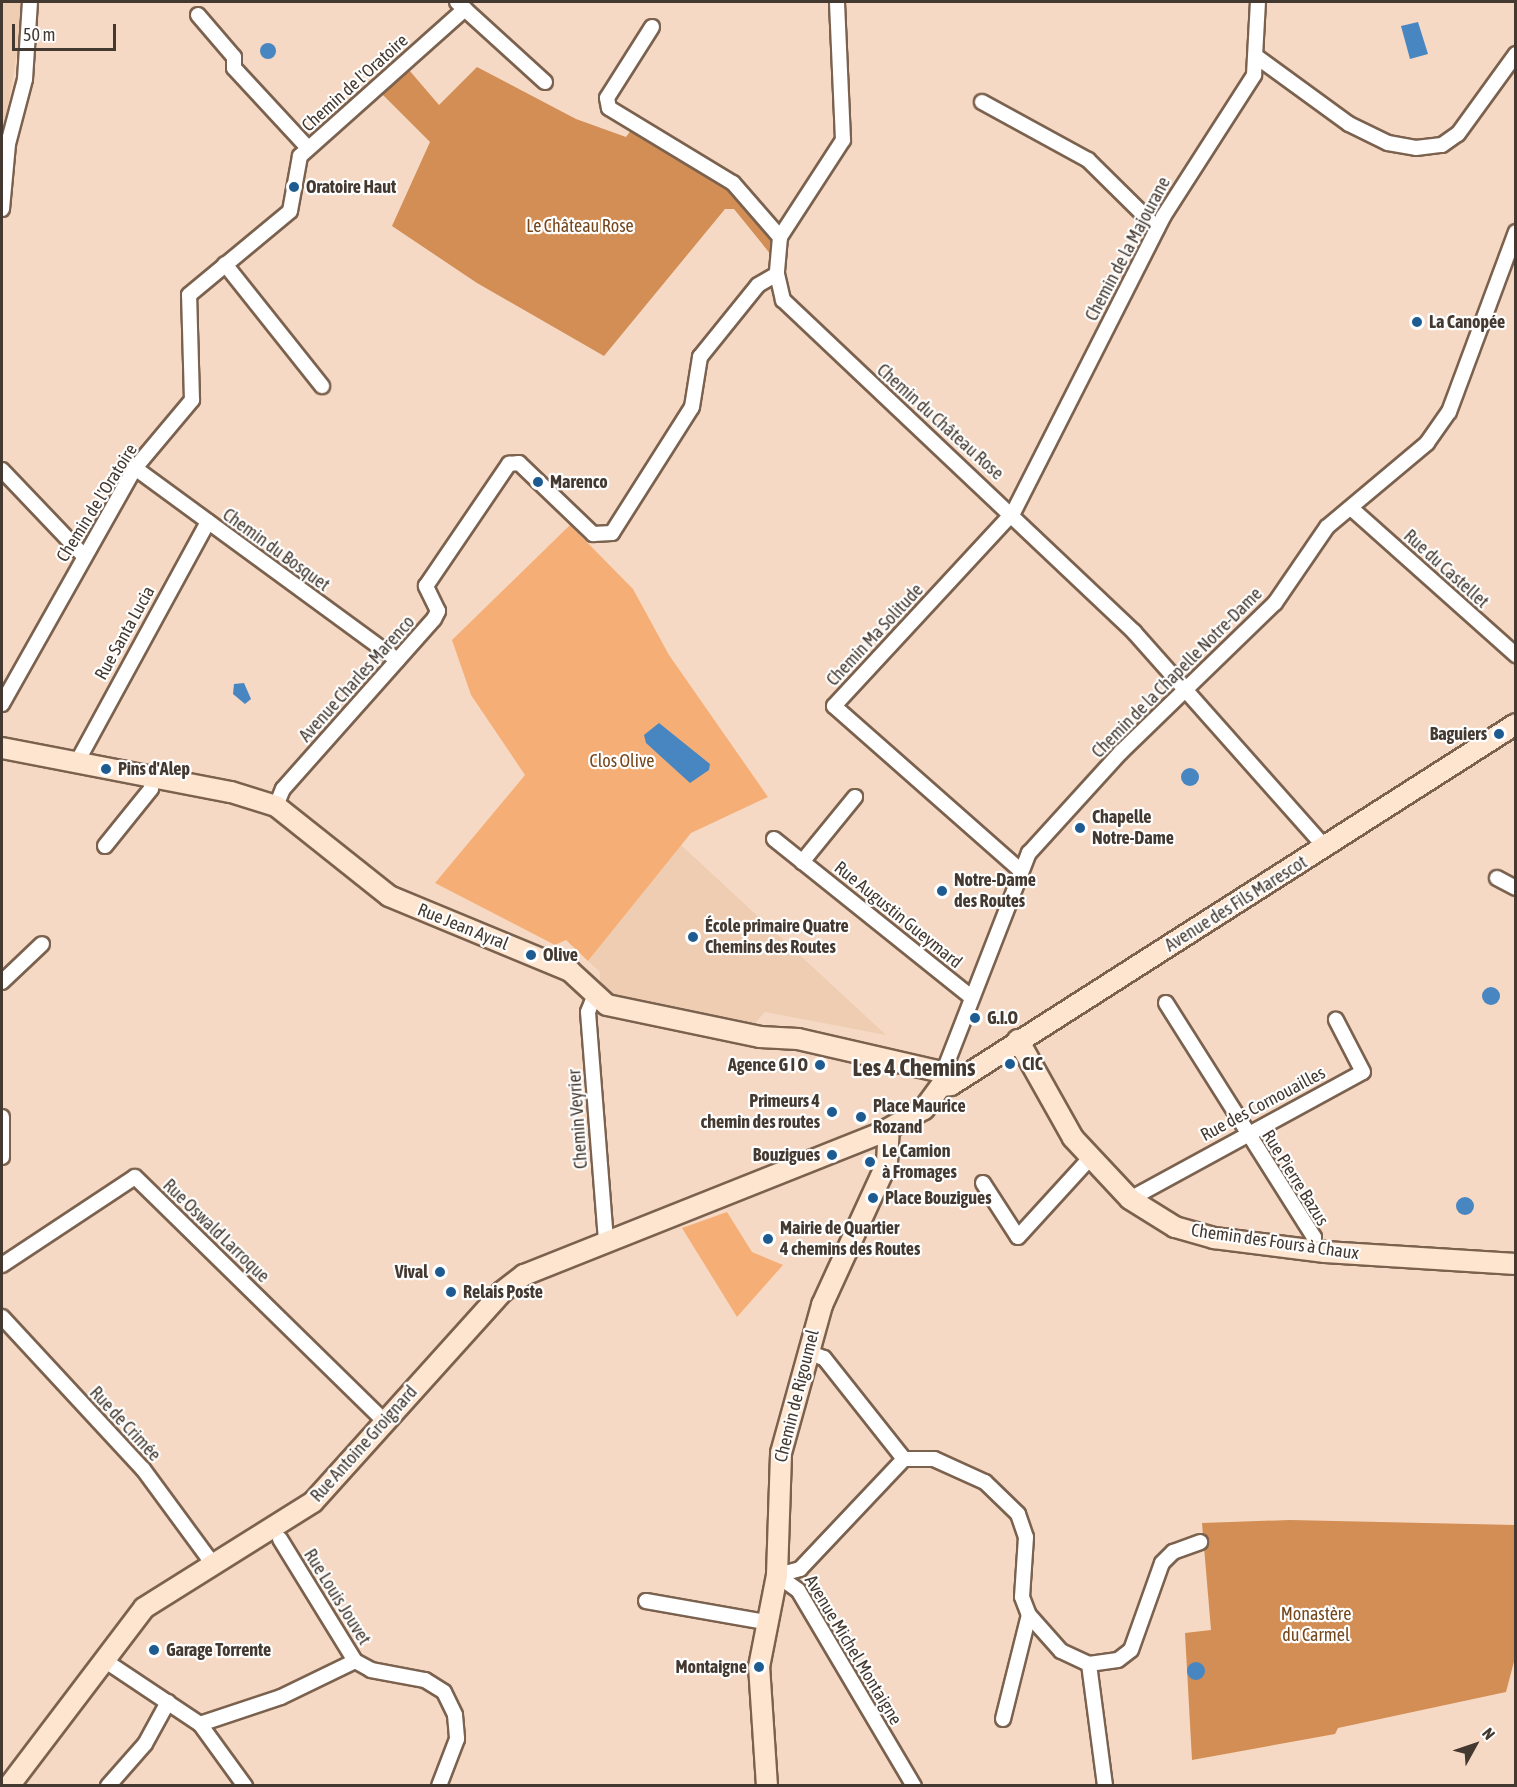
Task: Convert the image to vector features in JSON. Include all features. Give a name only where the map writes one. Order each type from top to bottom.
[{"type":"main road","name":"Avenue des Fils Marescot","points":[[944,1076],[1018,1040],[1326,848],[1515,724]]},
{"type":"main road","name":"Rue Jean Ayral","points":[[2,748],[276,806],[389,896],[570,971],[594,997],[607,1005],[760,1037],[798,1039],[944,1076]]},
{"type":"main road","name":"Chemin des Fours à Chaux","points":[[1018,1040],[1049,1103],[1091,1157],[1130,1199],[1190,1232],[1313,1251],[1515,1264]]},
{"type":"main road","points":[[889,1129],[924,1109],[944,1076]]},
{"type":"main road","name":"Rue Antoine Groignard","points":[[9,1785],[144,1608],[212,1563],[313,1502],[502,1292],[524,1275],[606,1239],[773,1180],[889,1129]]},
{"type":"main road","name":"Chemin de Rigoumel","points":[[767,1785],[759,1667],[765,1622],[777,1575],[781,1453],[822,1305],[885,1170],[889,1129]]},
{"type":"street","points":[[2,209],[8,144],[25,79],[30,2]]},
{"type":"street","points":[[652,27],[607,98],[609,108],[733,183],[780,237],[843,140],[837,2]]},
{"type":"street","name":"Chemin de la Majourane","points":[[1013,513],[1157,228],[1254,75],[1257,57],[1258,2]]},
{"type":"street","points":[[461,5],[544,82]]},
{"type":"street","name":"Chemin de l'Oratoire","points":[[2,704],[135,468],[192,400],[189,295],[290,211],[295,200],[295,164],[308,148],[461,5]]},
{"type":"street","points":[[198,15],[234,57],[234,68],[308,148]]},
{"type":"street","points":[[1257,57],[1349,124],[1388,144],[1416,147],[1442,145],[1458,134],[1515,54]]},
{"type":"street","points":[[982,102],[1088,160],[1157,228]]},
{"type":"street","name":"Chemin de la Chapelle Notre-Dame","points":[[944,1076],[971,997],[1020,870],[1120,752],[1275,603],[1327,527],[1427,443],[1449,412],[1515,231]]},
{"type":"street","name":"Chemin du Château Rose","points":[[780,237],[777,274],[783,300],[1013,513],[1134,632],[1326,848]]},
{"type":"street","points":[[225,264],[322,386]]},
{"type":"street","name":"Avenue Charles Marenco","points":[[276,806],[283,789],[434,619],[438,611],[426,586],[509,465],[519,463],[593,534],[612,533],[692,407],[700,357],[758,285],[777,274]]},
{"type":"street","name":"Chemin du Bosquet","points":[[135,468],[397,660]]},
{"type":"street","points":[[2,470],[84,556]]},
{"type":"street","name":"Rue du Castellet","points":[[1352,508],[1515,655]]},
{"type":"street","name":"Chemin Ma Solitude","points":[[1013,513],[834,706],[1020,870]]},
{"type":"street","name":"Rue Santa Lucia","points":[[76,764],[208,522]]},
{"type":"street","points":[[105,846],[151,789],[152,778]]},
{"type":"street","points":[[802,862],[855,797]]},
{"type":"street","name":"Rue Augustin Gueymard","points":[[774,839],[971,997]]},
{"type":"street","points":[[1497,878],[1515,888]]},
{"type":"street","points":[[2,982],[42,944]]},
{"type":"street","name":"Chemin Veyrier","points":[[594,997],[588,1012],[606,1239]]},
{"type":"street","name":"Rue Pierre Bazus","points":[[1166,1003],[1240,1117],[1245,1133],[1314,1237],[1313,1251]]},
{"type":"street","name":"Rue des Cornouailles","points":[[1130,1199],[1245,1133],[1363,1072],[1335,1020]]},
{"type":"street","points":[[2,1117],[2,1158]]},
{"type":"street","points":[[983,1183],[1018,1237],[1091,1157]]},
{"type":"street","name":"Rue Oswald Larroque","points":[[2,1265],[135,1177],[386,1422]]},
{"type":"street","name":"Rue de Crimée","points":[[2,1317],[143,1469],[212,1563]]},
{"type":"street","points":[[808,1352],[824,1358],[904,1459]]},
{"type":"street","points":[[777,1575],[800,1569],[904,1459],[934,1459],[985,1482],[1018,1514],[1026,1537],[1022,1598],[1029,1615],[1061,1651],[1089,1664],[1119,1660],[1131,1650],[1162,1563],[1173,1552],[1200,1542]]},
{"type":"street","name":"Rue Louis Jouvet","points":[[280,1539],[355,1661],[371,1670],[425,1680],[444,1692],[455,1715],[457,1739],[439,1785]]},
{"type":"street","name":"Avenue Michel Montaigne","points":[[777,1575],[798,1590],[914,1785]]},
{"type":"street","points":[[646,1601],[765,1622]]},
{"type":"street","points":[[1003,1719],[1018,1643],[1029,1615]]},
{"type":"street","points":[[104,1660],[201,1724],[245,1785]]},
{"type":"street","points":[[201,1724],[281,1697],[355,1661]]},
{"type":"street","points":[[1089,1664],[1105,1785]]},
{"type":"street","points":[[108,1785],[145,1744],[168,1702]]},
{"type":"shaded area","points":[[2,2],[22,2],[23,18],[2,141]]},
{"type":"shaded area","name":"École primaire Quatre Chemins des Routes","points":[[681,845],[886,1035],[765,1012],[755,1023],[608,994],[600,986],[600,972],[588,961]]},
{"type":"green space","name":"Le Château Rose","points":[[477,67],[576,119],[626,137],[632,129],[731,188],[777,249],[772,256],[734,209],[725,209],[604,356],[477,283],[392,226],[430,142],[381,93],[409,70],[439,105]]},
{"type":"green space","name":"Clos Olive","points":[[570,525],[633,589],[669,655],[768,797],[691,833],[588,961],[566,940],[555,945],[435,883],[525,775],[471,695],[452,640]]},
{"type":"green space","points":[[727,1212],[752,1252],[783,1265],[737,1317],[682,1228]]},
{"type":"green space","name":"Monastère du Carmel","points":[[1290,1520],[1515,1525],[1516,1654],[1506,1692],[1338,1728],[1335,1734],[1192,1760],[1185,1633],[1211,1630],[1202,1523]]},
{"type":"water","points":[[1418,22],[1428,54],[1410,59],[1401,26]]},
{"type":"water","points":[[265,43],[271,43],[276,51],[274,57],[265,59],[260,54],[260,48]]},
{"type":"water","points":[[244,683],[251,699],[245,704],[233,694],[234,684]]},
{"type":"water","points":[[659,723],[710,764],[709,770],[690,783],[646,743],[644,735]]},
{"type":"water","points":[[1190,768],[1196,771],[1199,777],[1196,783],[1190,786],[1184,783],[1181,777],[1184,771]]},
{"type":"water","points":[[1491,987],[1497,990],[1500,996],[1497,1002],[1491,1005],[1485,1002],[1482,996],[1485,990]]},
{"type":"water","points":[[1465,1197],[1471,1200],[1474,1206],[1471,1212],[1465,1215],[1459,1212],[1456,1206],[1459,1200]]},
{"type":"water","points":[[1196,1662],[1202,1665],[1205,1671],[1202,1677],[1196,1680],[1190,1677],[1187,1671],[1190,1665]]},
{"type":"place","name":"Oratoire Haut","points":[[294,187]]},
{"type":"place","name":"La Canopée","points":[[1417,322]]},
{"type":"place","name":"Marenco","points":[[538,482]]},
{"type":"place","name":"Baguiers","points":[[1499,734]]},
{"type":"place","name":"Pins d'Alep","points":[[106,769]]},
{"type":"place","name":"Chapelle Notre-Dame","points":[[1080,828]]},
{"type":"place","name":"Notre-Dame des Routes","points":[[942,891]]},
{"type":"place","name":"École primaire Quatre Chemins des Routes","points":[[693,937]]},
{"type":"place","name":"Olive","points":[[531,955]]},
{"type":"place","name":"G.I.O","points":[[975,1018]]},
{"type":"place","name":"CIC","points":[[1010,1064]]},
{"type":"place","name":"Agence G I O","points":[[820,1065]]},
{"type":"place","name":"Primeurs 4 chemin des routes","points":[[832,1112]]},
{"type":"place","name":"Place Maurice Rozand","points":[[861,1117]]},
{"type":"place","name":"Bouzigues","points":[[832,1155]]},
{"type":"place","name":"Le Camion à Fromages","points":[[870,1162]]},
{"type":"place","name":"Place Bouzigues","points":[[873,1198]]},
{"type":"place","name":"Mairie de Quartier 4 chemins des Routes","points":[[768,1239]]},
{"type":"place","name":"Vival","points":[[440,1272]]},
{"type":"place","name":"Relais Poste","points":[[451,1292]]},
{"type":"place","name":"Garage Torrente","points":[[154,1650]]},
{"type":"place","name":"Montaigne","points":[[759,1667]]},
{"type":"district","name":"Les 4 Chemins","points":[[914,1068]]}]
